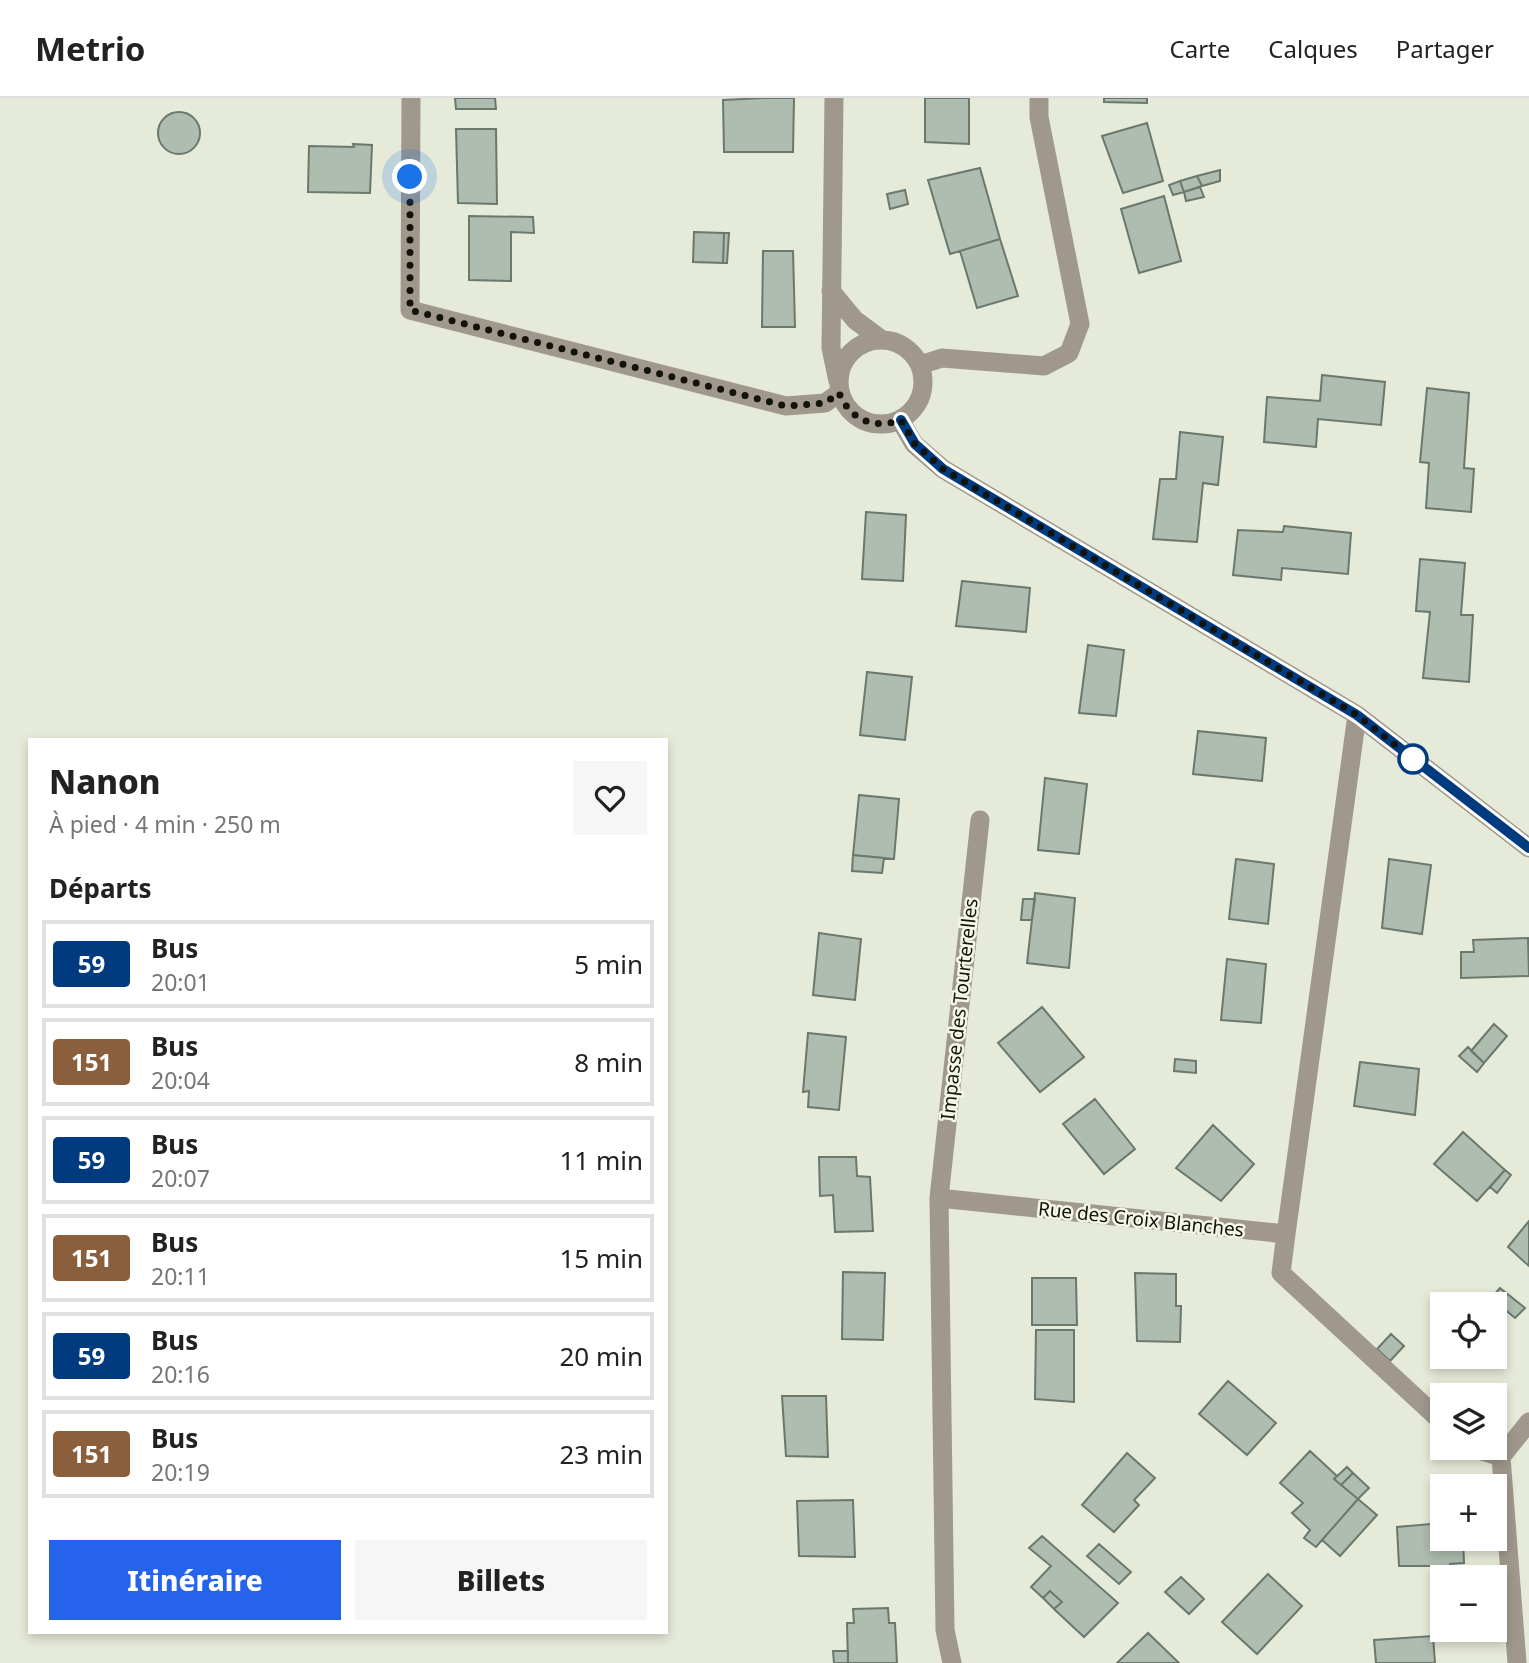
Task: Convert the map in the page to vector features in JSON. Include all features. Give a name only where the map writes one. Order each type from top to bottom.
[{"type":"street","points":[[411,98],[410,310],[786,406],[825,403],[839,386],[844,360],[852,351],[870,341],[881,340]]},
{"type":"street","points":[[831,291],[855,320],[881,340],[904,347],[920,365],[923,377],[918,402],[901,420],[888,425],[863,421],[844,405],[831,348],[831,291],[834,98]]},
{"type":"street","points":[[920,365],[942,358],[1044,366],[1069,354],[1080,324],[1039,117],[1039,98]]},
{"type":"street","points":[[901,420],[915,444],[943,469],[1357,715],[1529,848]]},
{"type":"street","points":[[1357,715],[1281,1273],[1430,1411]]},
{"type":"street","name":"Impasse des Tourterelles","points":[[939,1198],[979,820]]},
{"type":"street","points":[[939,1198],[945,1630],[953,1663]]},
{"type":"street","name":"Rue des Croix Blanches","points":[[939,1198],[1286,1234]]},
{"type":"street","points":[[1507,1450],[1529,1422]]},
{"type":"street","points":[[1501,1460],[1517,1663]]},
{"type":"building","points":[[455,98],[495,98],[496,109],[456,109]]},
{"type":"building","points":[[794,98],[793,152],[724,152],[723,100]]},
{"type":"building","points":[[925,98],[969,98],[969,144],[925,142]]},
{"type":"building","points":[[1104,98],[1147,98],[1147,103],[1104,102]]},
{"type":"building","points":[[179,112],[194,118],[200,133],[194,148],[179,154],[164,148],[158,133],[164,118]]},
{"type":"building","points":[[1147,123],[1163,181],[1123,193],[1102,136]]},
{"type":"building","points":[[456,129],[496,129],[497,204],[458,203]]},
{"type":"building","points":[[353,144],[372,145],[370,193],[308,192],[309,146],[354,147]]},
{"type":"building","points":[[980,168],[1000,239],[950,254],[928,180]]},
{"type":"building","points":[[1220,170],[1220,181],[1202,186],[1197,176]]},
{"type":"building","points":[[1197,176],[1202,186],[1184,192],[1180,181]]},
{"type":"building","points":[[1180,181],[1184,192],[1173,195],[1169,185]]},
{"type":"building","points":[[1200,187],[1204,197],[1186,201],[1184,192]]},
{"type":"building","points":[[905,190],[908,204],[890,209],[887,194]]},
{"type":"building","points":[[1164,196],[1181,261],[1139,273],[1121,209]]},
{"type":"building","points":[[469,216],[533,217],[534,233],[511,232],[511,281],[469,280]]},
{"type":"building","points":[[694,232],[724,233],[723,263],[693,262]]},
{"type":"building","points":[[724,233],[729,233],[727,263],[723,263]]},
{"type":"building","points":[[1000,239],[1018,296],[977,308],[960,251]]},
{"type":"building","points":[[763,251],[793,251],[795,327],[762,327]]},
{"type":"building","points":[[1322,375],[1385,382],[1381,425],[1318,419],[1316,447],[1264,442],[1267,397],[1320,401]]},
{"type":"building","points":[[1427,388],[1469,393],[1464,468],[1474,469],[1471,512],[1426,508],[1429,463],[1420,462]]},
{"type":"building","points":[[1180,432],[1223,437],[1218,485],[1203,483],[1197,542],[1153,539],[1160,479],[1176,479]]},
{"type":"building","points":[[866,512],[906,515],[903,581],[862,579]]},
{"type":"building","points":[[1284,526],[1351,533],[1348,574],[1282,568],[1281,580],[1233,575],[1238,530],[1283,532]]},
{"type":"building","points":[[1420,559],[1465,563],[1461,615],[1473,615],[1469,682],[1423,678],[1430,612],[1416,611]]},
{"type":"building","points":[[962,581],[1030,588],[1026,632],[956,626]]},
{"type":"building","points":[[1088,645],[1124,650],[1116,716],[1079,713]]},
{"type":"building","points":[[867,672],[912,677],[905,740],[860,735]]},
{"type":"building","points":[[1198,731],[1266,738],[1262,781],[1193,774]]},
{"type":"building","points":[[1045,778],[1087,784],[1079,854],[1038,850]]},
{"type":"building","points":[[859,795],[899,799],[894,859],[853,855]]},
{"type":"building","points":[[853,855],[884,858],[882,873],[852,871]]},
{"type":"building","points":[[1236,859],[1274,864],[1268,924],[1229,919]]},
{"type":"building","points":[[1389,859],[1431,865],[1422,934],[1382,928]]},
{"type":"building","points":[[1035,893],[1075,898],[1069,968],[1027,963]]},
{"type":"building","points":[[1023,899],[1035,899],[1032,920],[1021,920]]},
{"type":"building","points":[[819,933],[861,939],[855,1000],[813,995]]},
{"type":"building","points":[[1528,938],[1529,976],[1461,978],[1461,952],[1474,952],[1473,940]]},
{"type":"building","points":[[1227,959],[1266,964],[1261,1023],[1221,1020]]},
{"type":"building","points":[[1042,1007],[1084,1057],[1040,1092],[998,1043]]},
{"type":"building","points":[[1494,1024],[1507,1036],[1484,1063],[1471,1051]]},
{"type":"building","points":[[808,1033],[846,1037],[839,1110],[808,1107],[809,1091],[803,1092]]},
{"type":"building","points":[[1468,1047],[1484,1063],[1477,1072],[1459,1056]]},
{"type":"building","points":[[1175,1059],[1196,1061],[1196,1073],[1174,1071]]},
{"type":"building","points":[[1360,1062],[1419,1069],[1415,1115],[1354,1106]]},
{"type":"building","points":[[1095,1099],[1135,1149],[1104,1174],[1063,1124]]},
{"type":"building","points":[[1213,1125],[1254,1164],[1221,1201],[1176,1168]]},
{"type":"building","points":[[1463,1132],[1505,1170],[1477,1201],[1434,1164]]},
{"type":"building","points":[[819,1157],[856,1157],[857,1176],[870,1177],[873,1231],[835,1232],[833,1195],[820,1196]]},
{"type":"building","points":[[1505,1170],[1511,1175],[1497,1193],[1490,1187]]},
{"type":"building","points":[[1529,1221],[1529,1266],[1508,1247]]},
{"type":"building","points":[[843,1272],[885,1273],[883,1340],[842,1339]]},
{"type":"building","points":[[1135,1273],[1176,1274],[1176,1306],[1181,1306],[1180,1342],[1137,1341]]},
{"type":"building","points":[[1032,1278],[1076,1278],[1077,1325],[1032,1325]]},
{"type":"building","points":[[1507,1294],[1525,1308],[1515,1318],[1507,1311]]},
{"type":"building","points":[[1036,1330],[1074,1330],[1074,1402],[1035,1399]]},
{"type":"building","points":[[1391,1334],[1404,1346],[1390,1361],[1377,1349]]},
{"type":"building","points":[[1228,1381],[1276,1423],[1247,1455],[1199,1414]]},
{"type":"building","points":[[782,1396],[826,1396],[828,1457],[786,1456]]},
{"type":"building","points":[[1310,1451],[1337,1476],[1334,1479],[1358,1499],[1316,1547],[1304,1538],[1310,1530],[1292,1513],[1303,1503],[1280,1483]]},
{"type":"building","points":[[1127,1453],[1155,1478],[1134,1500],[1139,1505],[1114,1532],[1082,1505]]},
{"type":"building","points":[[1347,1467],[1353,1473],[1341,1485],[1334,1479]]},
{"type":"building","points":[[1353,1473],[1369,1488],[1358,1499],[1341,1485]]},
{"type":"building","points":[[1358,1499],[1377,1515],[1340,1556],[1322,1540]]},
{"type":"building","points":[[853,1500],[855,1557],[799,1556],[797,1501]]},
{"type":"building","points":[[1430,1524],[1430,1551],[1464,1551],[1464,1563],[1399,1566],[1397,1527]]},
{"type":"building","points":[[1042,1536],[1118,1603],[1084,1637],[1054,1609],[1062,1602],[1050,1591],[1043,1598],[1031,1587],[1051,1566],[1029,1548]]},
{"type":"building","points":[[1099,1544],[1131,1572],[1119,1584],[1087,1556]]},
{"type":"building","points":[[1268,1574],[1302,1606],[1257,1654],[1222,1622]]},
{"type":"building","points":[[1181,1577],[1204,1599],[1189,1614],[1165,1592]]},
{"type":"building","points":[[1050,1591],[1062,1602],[1054,1609],[1043,1598]]},
{"type":"building","points":[[888,1608],[889,1623],[895,1623],[897,1663],[848,1663],[847,1623],[854,1623],[853,1609]]},
{"type":"building","points":[[1148,1633],[1179,1663],[1117,1663]]},
{"type":"building","points":[[1430,1636],[1430,1642],[1433,1642],[1435,1663],[1376,1663],[1374,1640]]},
{"type":"building","points":[[833,1651],[848,1651],[848,1663],[834,1663]]},
{"type":"bus line","name":"59","points":[[901,420],[915,444],[943,469],[1357,715],[1529,848]]},
{"type":"route","points":[[410,177],[410,310],[786,406],[825,403],[839,393],[844,405],[863,421],[888,425],[901,420],[915,444],[943,469],[1357,715],[1421,765],[1413,759]]}]
